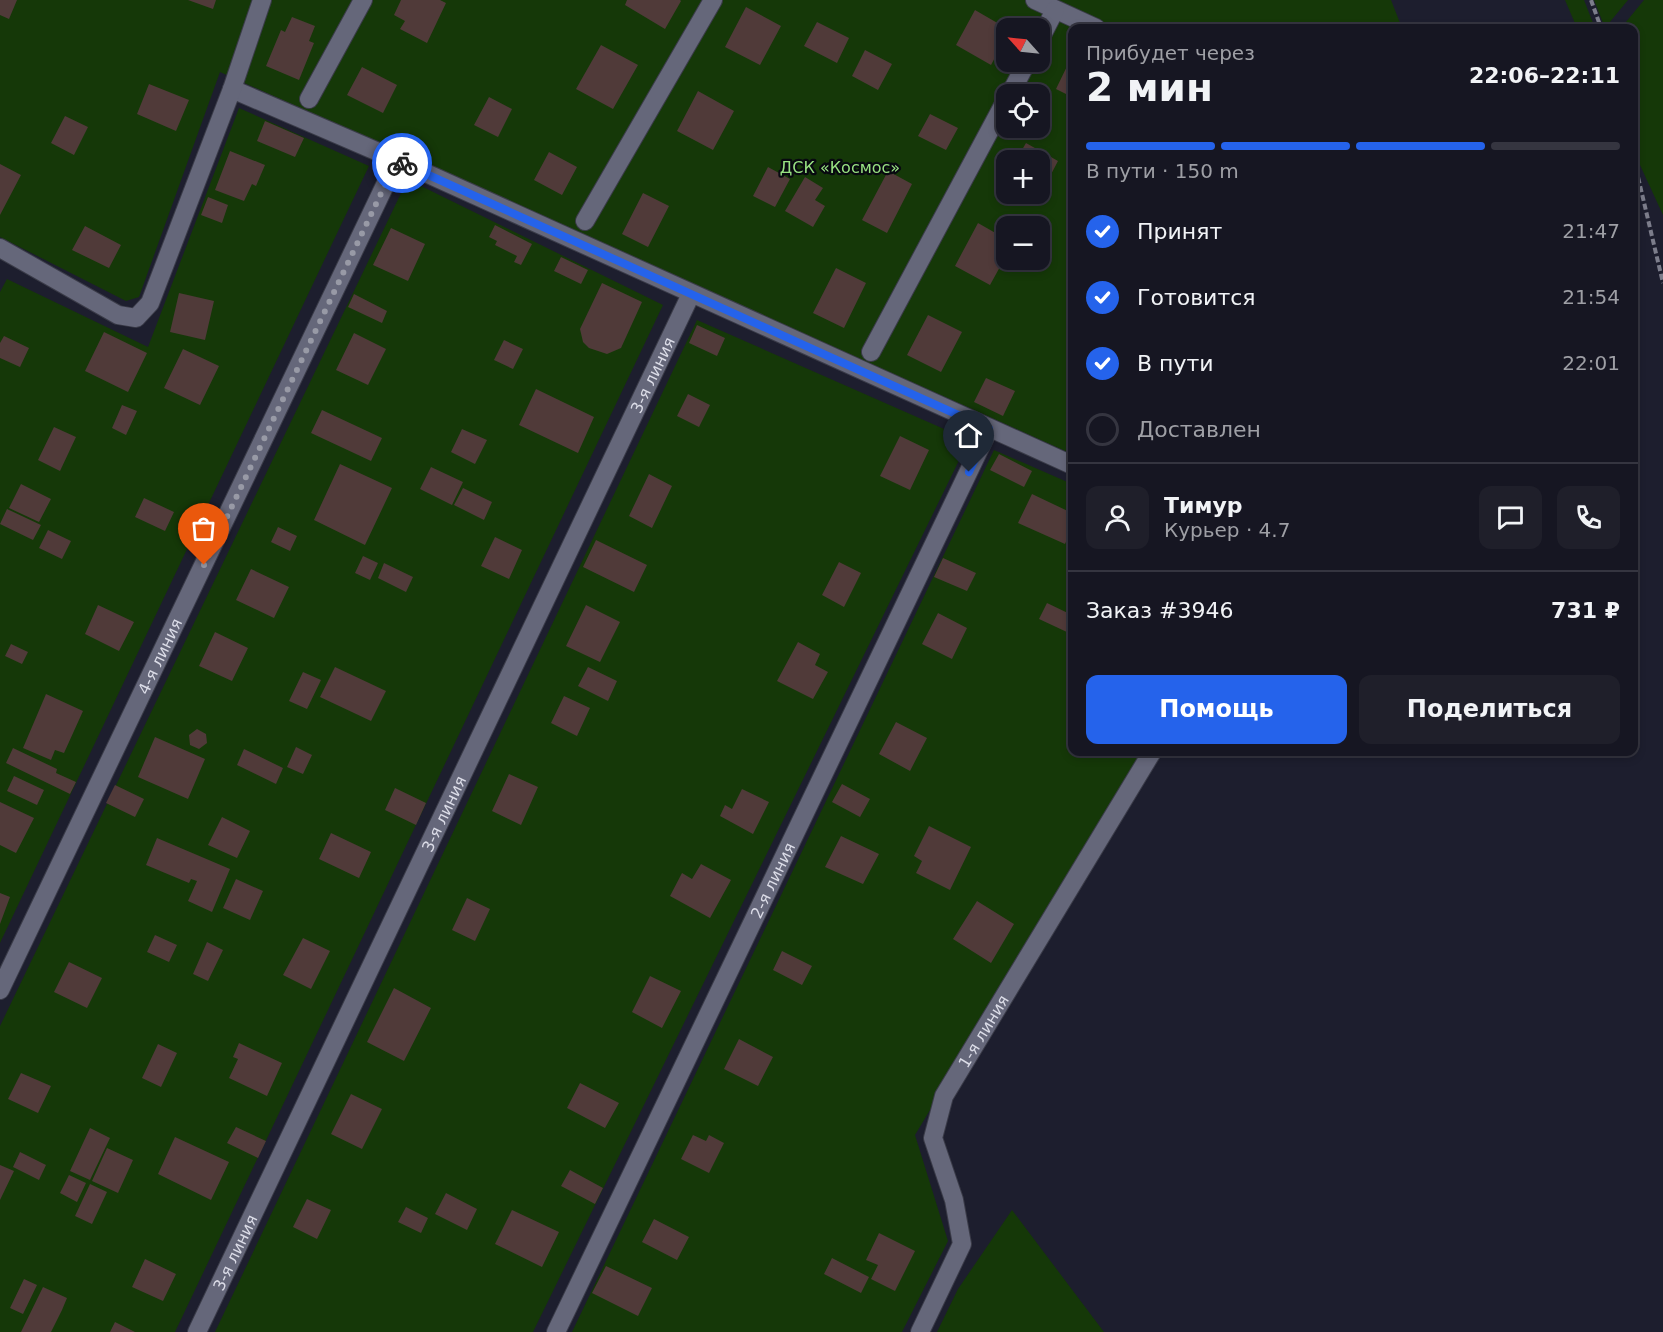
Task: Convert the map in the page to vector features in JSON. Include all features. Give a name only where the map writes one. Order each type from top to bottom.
[{"type":"lane","points":[[1,252],[118,315],[136,318],[150,303],[232,89],[262,0]]},
{"type":"lane","points":[[309,99],[363,0]]},
{"type":"lane","points":[[585,221],[713,0]]},
{"type":"lane","points":[[1035,0],[1087,24]]},
{"type":"lane","points":[[1050,20],[1055,10]]},
{"type":"lane","points":[[232,89],[397,160],[1068,463]]},
{"type":"lane","points":[[871,352],[996,119]]},
{"type":"lane","name":"4-я линия","points":[[0,990],[397,160]]},
{"type":"lane","name":"3-я линия","points":[[197,1332],[691,294]]},
{"type":"lane","name":"2-я линия","points":[[556,1332],[989,429]]},
{"type":"lane","name":"1-я линия","points":[[920,1332],[963,1244],[954,1200],[933,1138],[944,1096],[1150,756]]},
{"type":"path","points":[[1591,0],[1600,24]]},
{"type":"path","points":[[1638,177],[1663,283]]},
{"type":"green space","name":"ДСК «Космос»","points":[[0,0],[1391,0],[1400,24],[1068,24],[1068,452],[220,72],[139,297],[126,301],[0,237]]},
{"type":"green space","points":[[1565,0],[1584,0],[1593,24],[1575,24]]},
{"type":"green space","points":[[1594,0],[1628,0],[1608,24],[1603,24]]},
{"type":"green space","points":[[1644,0],[1663,0],[1663,215],[1638,161],[1638,24],[1624,24]]},
{"type":"green space","points":[[239,108],[369,166],[0,943],[0,292],[7,279],[148,347]]},
{"type":"green space","points":[[417,184],[663,305],[175,1332],[0,1332],[0,1026],[404,187]]},
{"type":"green space","points":[[697,320],[969,440],[533,1332],[215,1332]]},
{"type":"green space","points":[[994,450],[1068,482],[1068,756],[1143,756],[915,1135],[948,1241],[902,1332],[572,1332]]},
{"type":"green space","points":[[1012,1210],[1104,1332],[937,1332],[958,1289]]},
{"type":"building","points":[[0,0],[17,0],[9,19],[0,15]]},
{"type":"building","points":[[188,0],[216,0],[213,9]]},
{"type":"building","points":[[401,0],[440,0],[446,3],[427,43],[400,29],[405,21],[394,15]]},
{"type":"building","points":[[627,0],[681,1],[665,29],[625,5]]},
{"type":"building","points":[[746,7],[781,26],[760,65],[725,47]]},
{"type":"building","points":[[975,10],[996,22],[996,56],[991,65],[956,45]]},
{"type":"building","points":[[292,17],[315,26],[309,41],[314,43],[299,80],[266,66],[281,30],[285,32]]},
{"type":"building","points":[[817,22],[849,38],[837,63],[804,46]]},
{"type":"building","points":[[601,45],[638,65],[613,109],[576,89]]},
{"type":"building","points":[[865,50],[892,64],[878,90],[852,76]]},
{"type":"building","points":[[1068,64],[1068,95],[1056,89]]},
{"type":"building","points":[[362,67],[397,85],[383,113],[347,95]]},
{"type":"building","points":[[149,84],[189,100],[176,131],[137,114]]},
{"type":"building","points":[[698,91],[734,111],[713,150],[677,131]]},
{"type":"building","points":[[489,97],[512,109],[498,137],[474,125]]},
{"type":"building","points":[[930,114],[958,128],[946,150],[918,136]]},
{"type":"building","points":[[65,116],[88,127],[74,155],[51,143]]},
{"type":"building","points":[[265,121],[304,138],[295,157],[257,141]]},
{"type":"building","points":[[1026,143],[1038,150],[1022,150]]},
{"type":"building","points":[[230,151],[265,165],[256,186],[252,184],[244,201],[215,190]]},
{"type":"building","points":[[549,152],[577,167],[562,195],[534,180]]},
{"type":"building","points":[[1050,156],[1058,161],[1050,176]]},
{"type":"building","points":[[0,164],[21,175],[0,215]]},
{"type":"building","points":[[768,167],[790,179],[775,207],[753,196]]},
{"type":"building","points":[[888,171],[912,184],[887,233],[862,220]]},
{"type":"building","points":[[805,177],[823,188],[815,200],[825,206],[813,227],[785,211]]},
{"type":"building","points":[[643,193],[669,206],[648,247],[622,234]]},
{"type":"building","points":[[208,197],[228,205],[222,223],[201,215]]},
{"type":"building","points":[[978,223],[996,233],[996,270],[998,270],[990,285],[955,266]]},
{"type":"building","points":[[495,225],[532,244],[521,265],[514,262],[517,256],[495,245],[497,241],[489,237]]},
{"type":"building","points":[[85,226],[121,245],[109,268],[72,250]]},
{"type":"building","points":[[391,228],[425,244],[408,281],[373,265]]},
{"type":"building","points":[[561,257],[588,270],[581,284],[554,271]]},
{"type":"building","points":[[836,268],[866,283],[844,328],[813,313]]},
{"type":"building","points":[[602,283],[642,302],[621,348],[607,354],[589,348],[583,342],[580,329]]},
{"type":"building","points":[[179,293],[214,301],[205,340],[170,332]]},
{"type":"building","points":[[354,294],[387,311],[382,323],[348,307]]},
{"type":"building","points":[[928,315],[962,332],[941,372],[907,355]]},
{"type":"building","points":[[697,325],[725,338],[717,356],[689,343]]},
{"type":"building","points":[[104,332],[147,353],[128,392],[85,371]]},
{"type":"building","points":[[354,333],[386,349],[368,385],[336,370]]},
{"type":"building","points":[[4,336],[29,348],[20,367],[0,358],[0,343]]},
{"type":"building","points":[[504,340],[523,349],[513,369],[494,360]]},
{"type":"building","points":[[183,349],[219,366],[200,405],[164,388]]},
{"type":"building","points":[[986,378],[1015,391],[1003,416],[974,402]]},
{"type":"building","points":[[536,389],[594,417],[578,453],[519,425]]},
{"type":"building","points":[[688,394],[710,405],[699,427],[677,416]]},
{"type":"building","points":[[122,405],[137,411],[126,435],[112,428]]},
{"type":"building","points":[[322,410],[382,438],[371,461],[311,433]]},
{"type":"building","points":[[54,427],[76,437],[60,471],[38,460]]},
{"type":"building","points":[[462,429],[487,440],[475,464],[451,452]]},
{"type":"building","points":[[900,436],[929,450],[910,490],[880,476]]},
{"type":"building","points":[[999,454],[1032,471],[1024,487],[990,470]]},
{"type":"building","points":[[340,464],[392,488],[365,545],[314,520]]},
{"type":"building","points":[[431,467],[463,482],[452,505],[420,489]]},
{"type":"building","points":[[649,474],[672,486],[652,528],[629,516]]},
{"type":"building","points":[[21,484],[51,499],[39,522],[9,508]]},
{"type":"building","points":[[463,488],[492,502],[484,520],[454,505]]},
{"type":"building","points":[[1032,494],[1068,511],[1068,537],[1065,544],[1018,523]]},
{"type":"building","points":[[144,498],[174,512],[165,531],[135,517]]},
{"type":"building","points":[[7,509],[41,525],[33,540],[0,524]]},
{"type":"building","points":[[278,527],[297,536],[290,551],[271,542]]},
{"type":"building","points":[[48,530],[71,541],[62,559],[39,548]]},
{"type":"building","points":[[495,537],[522,550],[509,579],[481,566]]},
{"type":"building","points":[[596,540],[647,565],[634,592],[583,567]]},
{"type":"building","points":[[363,556],[378,563],[370,580],[355,573]]},
{"type":"building","points":[[943,558],[976,573],[967,591],[934,577]]},
{"type":"building","points":[[839,562],[861,573],[844,607],[822,595]]},
{"type":"building","points":[[384,563],[413,577],[406,592],[378,578]]},
{"type":"building","points":[[251,569],[289,587],[274,618],[236,600]]},
{"type":"building","points":[[1047,603],[1068,613],[1068,633],[1039,619]]},
{"type":"building","points":[[98,605],[134,622],[119,651],[85,634]]},
{"type":"building","points":[[586,605],[620,622],[600,662],[566,646]]},
{"type":"building","points":[[938,613],[967,628],[952,659],[922,644]]},
{"type":"building","points":[[215,632],[248,648],[232,681],[199,666]]},
{"type":"building","points":[[798,642],[820,654],[815,665],[828,672],[813,699],[777,681]]},
{"type":"building","points":[[11,644],[28,652],[22,664],[5,656]]},
{"type":"building","points":[[335,667],[386,691],[371,721],[320,697]]},
{"type":"building","points":[[588,667],[617,681],[608,701],[578,686]]},
{"type":"building","points":[[303,672],[321,680],[307,709],[289,701]]},
{"type":"building","points":[[46,694],[83,711],[64,753],[55,750],[51,760],[23,748]]},
{"type":"building","points":[[564,696],[590,708],[577,736],[551,723]]},
{"type":"building","points":[[896,722],[927,738],[910,771],[879,754]]},
{"type":"building","points":[[197,729],[206,734],[207,743],[199,749],[190,745],[189,735]]},
{"type":"building","points":[[155,737],[205,759],[188,799],[138,777]]},
{"type":"building","points":[[296,747],[312,755],[303,774],[287,767]]},
{"type":"building","points":[[13,748],[57,769],[56,773],[76,782],[70,794],[6,763]]},
{"type":"building","points":[[244,749],[283,768],[276,784],[237,765]]},
{"type":"building","points":[[509,774],[538,787],[521,825],[492,811]]},
{"type":"building","points":[[14,776],[44,790],[37,805],[7,791]]},
{"type":"building","points":[[842,784],[870,799],[860,817],[832,802]]},
{"type":"building","points":[[115,785],[144,799],[135,817],[106,803]]},
{"type":"building","points":[[395,788],[426,803],[416,825],[385,810]]},
{"type":"building","points":[[742,789],[769,802],[753,834],[720,816],[725,805],[732,809]]},
{"type":"building","points":[[0,802],[34,818],[16,853],[0,845]]},
{"type":"building","points":[[222,817],[250,831],[237,858],[208,845]]},
{"type":"building","points":[[929,826],[971,847],[950,890],[916,873],[922,861],[914,856]]},
{"type":"building","points":[[331,833],[371,852],[359,878],[319,859]]},
{"type":"building","points":[[841,836],[879,854],[863,884],[825,867]]},
{"type":"building","points":[[157,838],[230,869],[212,912],[188,901],[197,881],[191,879],[189,883],[146,865]]},
{"type":"building","points":[[701,864],[731,880],[710,918],[670,896],[682,873],[692,879]]},
{"type":"building","points":[[236,879],[263,891],[250,920],[223,908]]},
{"type":"building","points":[[0,893],[10,897],[0,924]]},
{"type":"building","points":[[467,898],[490,909],[475,941],[452,930]]},
{"type":"building","points":[[977,901],[1014,924],[991,963],[953,939]]},
{"type":"building","points":[[155,935],[177,945],[169,962],[147,952]]},
{"type":"building","points":[[303,938],[330,951],[311,989],[283,975]]},
{"type":"building","points":[[207,942],[223,950],[208,981],[193,974]]},
{"type":"building","points":[[782,951],[812,966],[802,985],[773,970]]},
{"type":"building","points":[[69,962],[102,978],[87,1008],[54,992]]},
{"type":"building","points":[[650,976],[681,991],[662,1028],[632,1012]]},
{"type":"building","points":[[394,988],[431,1008],[404,1061],[367,1042]]},
{"type":"building","points":[[739,1039],[773,1057],[758,1086],[724,1069]]},
{"type":"building","points":[[239,1043],[282,1063],[267,1096],[229,1078],[238,1059],[233,1057]]},
{"type":"building","points":[[158,1044],[177,1053],[161,1087],[142,1078]]},
{"type":"building","points":[[21,1073],[51,1086],[38,1113],[8,1099]]},
{"type":"building","points":[[580,1083],[619,1103],[605,1128],[567,1108]]},
{"type":"building","points":[[351,1094],[382,1109],[362,1149],[331,1134]]},
{"type":"building","points":[[236,1127],[266,1141],[258,1158],[227,1143]]},
{"type":"building","points":[[90,1128],[110,1138],[90,1180],[70,1171]]},
{"type":"building","points":[[693,1135],[706,1141],[709,1135],[724,1143],[709,1173],[681,1159]]},
{"type":"building","points":[[175,1137],[229,1162],[211,1200],[158,1174]]},
{"type":"building","points":[[107,1148],[133,1160],[118,1193],[92,1181]]},
{"type":"building","points":[[20,1152],[46,1165],[39,1180],[13,1167]]},
{"type":"building","points":[[0,1165],[14,1171],[0,1200]]},
{"type":"building","points":[[570,1170],[603,1188],[595,1204],[561,1186]]},
{"type":"building","points":[[69,1175],[86,1183],[77,1202],[60,1193]]},
{"type":"building","points":[[90,1184],[107,1192],[92,1224],[75,1216]]},
{"type":"building","points":[[446,1193],[477,1209],[467,1230],[435,1214]]},
{"type":"building","points":[[307,1199],[331,1210],[317,1239],[293,1227]]},
{"type":"building","points":[[406,1207],[428,1218],[421,1233],[398,1222]]},
{"type":"building","points":[[512,1210],[559,1232],[542,1267],[495,1244]]},
{"type":"building","points":[[654,1219],[689,1237],[677,1260],[642,1242]]},
{"type":"building","points":[[879,1233],[915,1251],[895,1291],[871,1279],[878,1265],[866,1260]]},
{"type":"building","points":[[832,1258],[869,1277],[861,1293],[824,1274]]},
{"type":"building","points":[[145,1259],[176,1274],[163,1301],[132,1287]]},
{"type":"building","points":[[606,1266],[652,1288],[638,1316],[592,1293]]},
{"type":"building","points":[[24,1279],[37,1285],[23,1314],[10,1308]]},
{"type":"building","points":[[43,1287],[67,1298],[62,1310],[51,1332],[21,1332]]},
{"type":"building","points":[[115,1322],[135,1332],[110,1332]]},
{"type":"way so far","points":[[204,565],[397,160],[402,163]]},
{"type":"route","points":[[402,163],[989,429],[969,472]]}]
